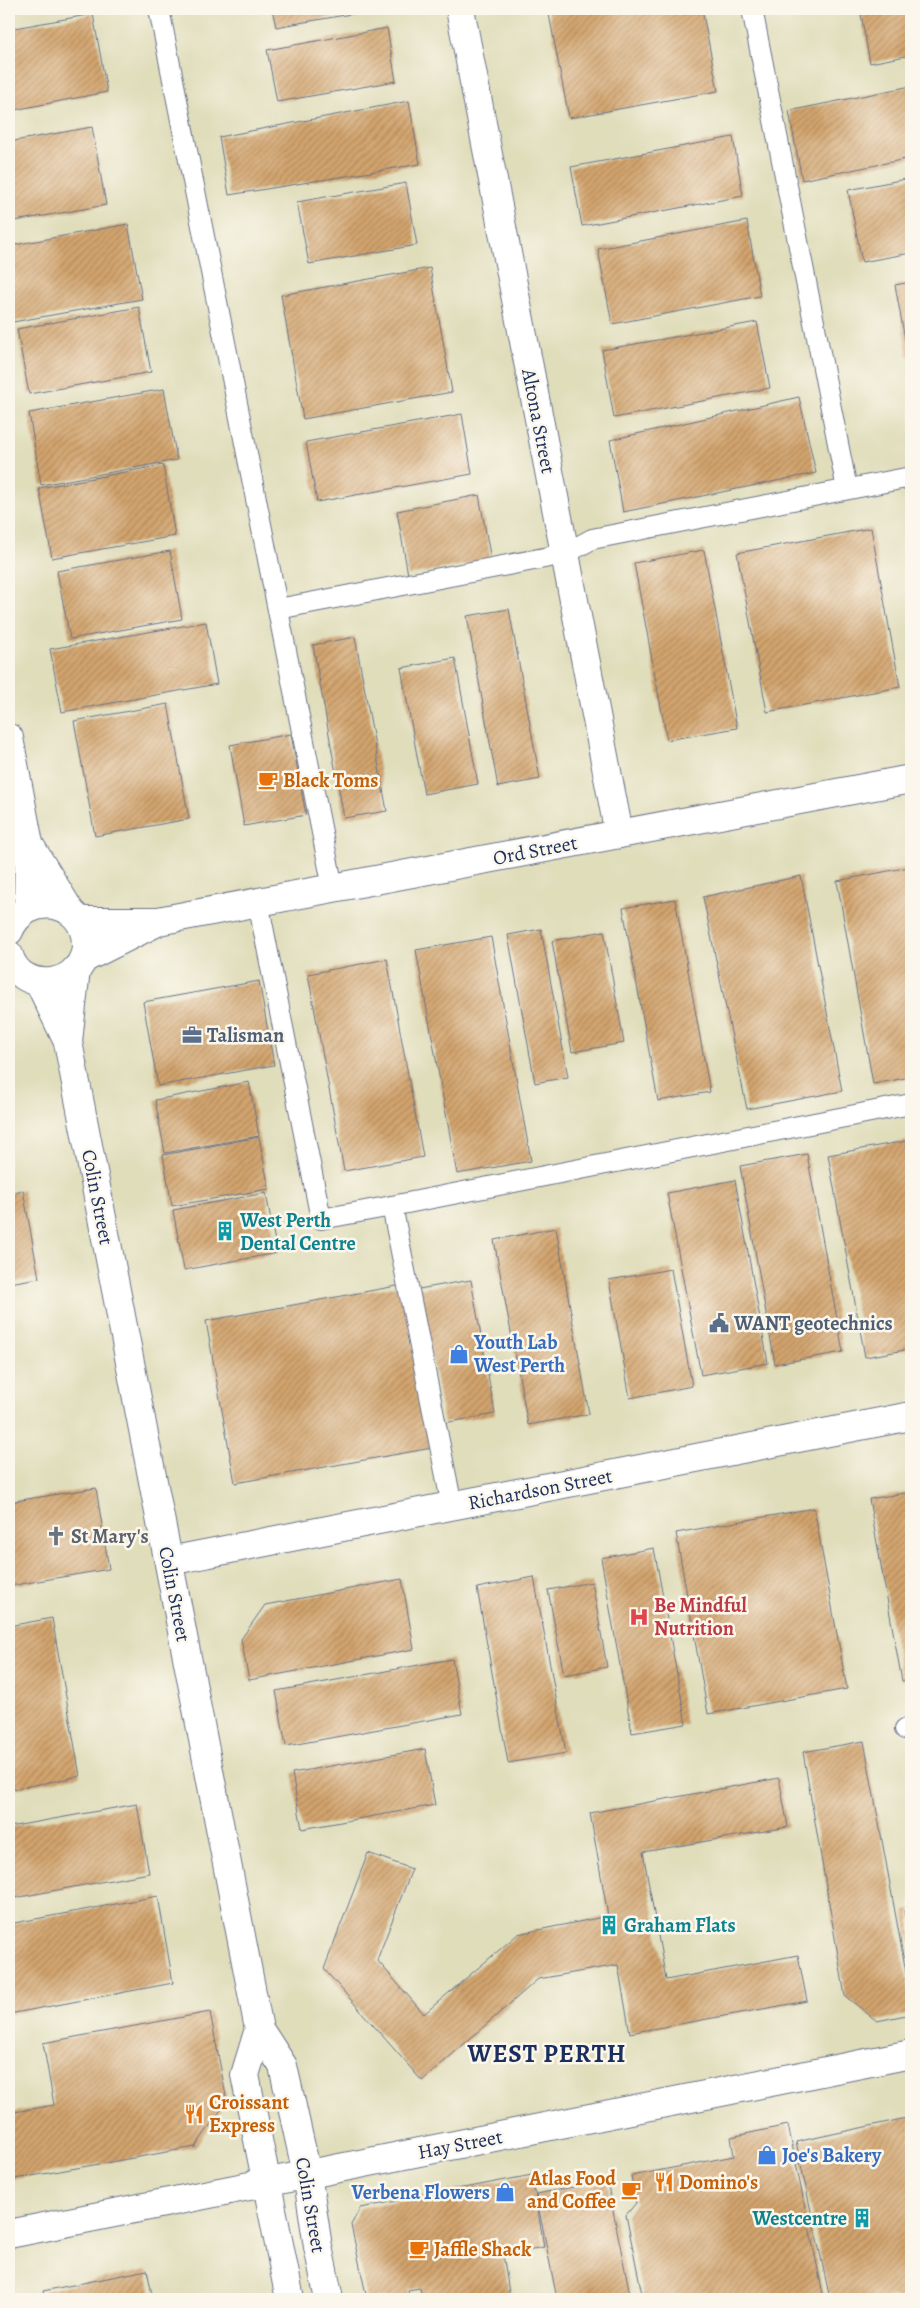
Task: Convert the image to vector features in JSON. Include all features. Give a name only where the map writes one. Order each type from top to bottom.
[{"type":"street","name":"Altona Street","points":[[460,9],[619,834]]},
{"type":"street","points":[[9,738],[29,844],[28,908],[19,915],[9,931]]},
{"type":"street","name":"Ord Street","points":[[28,908],[49,904],[60,906],[75,916],[158,922],[911,780]]},
{"type":"street","points":[[29,844],[75,916]]},
{"type":"street","name":"Colin Street","points":[[75,916],[85,934],[86,946],[79,964],[68,1042],[260,2028],[283,2066],[307,2174],[318,2247],[328,2294],[327,2299]]},
{"type":"street","name":"Ord Street","points":[[20,972],[52,983],[59,980],[79,964],[158,922]]},
{"type":"street","name":"Colin Street","points":[[20,972],[68,1042]]},
{"type":"street","name":"Richardson Street","points":[[169,1561],[911,1416]]},
{"type":"street","name":"Colin Street","points":[[260,2028],[245,2075],[290,2299]]},
{"type":"street","name":"Hay Street","points":[[9,2234],[911,2054]]},
{"type":"lane","points":[[159,9],[333,888]]},
{"type":"lane","points":[[752,9],[847,489]]},
{"type":"lane","points":[[278,609],[565,554],[592,539],[911,477]]},
{"type":"lane","points":[[258,902],[321,1219],[911,1104]]},
{"type":"lane","points":[[392,1206],[452,1506]]},
{"type":"shaded area","points":[[9,9],[911,9],[911,2299],[9,2299]]},
{"type":"building","points":[[272,9],[374,9],[374,10],[276,27]]},
{"type":"building","points":[[548,9],[702,9],[718,91],[569,118]]},
{"type":"building","points":[[860,9],[911,9],[911,55],[870,63]]},
{"type":"building","points":[[93,14],[107,92],[9,111],[9,29]]},
{"type":"building","points":[[387,28],[396,81],[277,102],[267,50]]},
{"type":"building","points":[[911,86],[911,158],[802,180],[789,111]]},
{"type":"building","points":[[409,101],[420,164],[229,195],[219,137]]},
{"type":"building","points":[[92,127],[106,205],[9,222],[9,142]]},
{"type":"building","points":[[733,137],[743,196],[582,226],[571,167]]},
{"type":"building","points":[[911,178],[911,253],[862,262],[848,190]]},
{"type":"building","points":[[406,183],[417,245],[309,264],[297,202]]},
{"type":"building","points":[[747,221],[760,296],[612,324],[598,249]]},
{"type":"building","points":[[128,224],[142,299],[13,322],[9,299],[9,246]]},
{"type":"building","points":[[430,268],[452,392],[303,419],[281,295]]},
{"type":"building","points":[[911,282],[911,356],[908,356],[895,285]]},
{"type":"building","points":[[139,307],[151,372],[29,394],[17,329]]},
{"type":"building","points":[[757,322],[770,388],[614,418],[602,350]]},
{"type":"building","points":[[164,389],[177,460],[41,485],[29,413]]},
{"type":"building","points":[[799,397],[816,473],[623,512],[610,440]]},
{"type":"building","points":[[462,414],[472,474],[317,502],[306,442]]},
{"type":"building","points":[[163,465],[175,536],[52,558],[39,488]]},
{"type":"building","points":[[479,495],[491,560],[408,575],[397,511]]},
{"type":"building","points":[[871,528],[900,687],[767,712],[737,553]]},
{"type":"building","points":[[704,550],[737,728],[667,740],[634,563]]},
{"type":"building","points":[[170,551],[182,619],[70,639],[57,571]]},
{"type":"building","points":[[509,609],[540,779],[498,787],[467,616]]},
{"type":"building","points":[[206,622],[217,684],[62,712],[50,649]]},
{"type":"building","points":[[355,637],[387,811],[344,818],[313,645]]},
{"type":"building","points":[[455,658],[478,784],[424,794],[401,668]]},
{"type":"building","points":[[168,704],[189,819],[95,836],[74,721]]},
{"type":"building","name":"Black Toms","points":[[291,734],[306,815],[244,826],[230,745]]},
{"type":"building","points":[[909,867],[911,878],[911,1077],[873,1084],[837,881]]},
{"type":"building","points":[[801,876],[842,1091],[747,1109],[703,897]]},
{"type":"building","points":[[675,899],[710,1092],[658,1101],[623,908]]},
{"type":"building","points":[[541,929],[568,1077],[535,1083],[508,935]]},
{"type":"building","points":[[604,931],[624,1043],[572,1052],[552,941]]},
{"type":"building","points":[[491,937],[531,1161],[457,1174],[416,950]]},
{"type":"building","points":[[387,959],[423,1157],[344,1171],[308,974]]},
{"type":"building","points":[[259,981],[274,1065],[158,1086],[143,1002]]},
{"type":"building","points":[[249,1082],[259,1136],[165,1153],[155,1100]]},
{"type":"building","points":[[259,1137],[269,1189],[172,1206],[163,1155]]},
{"type":"building","points":[[906,1141],[911,1169],[911,1349],[865,1357],[828,1155]]},
{"type":"building","points":[[807,1154],[843,1352],[775,1364],[740,1166]]},
{"type":"building","points":[[735,1180],[768,1363],[701,1375],[667,1193]]},
{"type":"building","points":[[23,1190],[39,1278],[9,1283],[9,1193]]},
{"type":"building","name":"West Perth Dental Centre","points":[[266,1193],[277,1253],[184,1270],[173,1210]]},
{"type":"building","points":[[556,1228],[589,1414],[528,1425],[494,1240]]},
{"type":"building","points":[[671,1269],[692,1386],[630,1398],[609,1280]]},
{"type":"building","points":[[471,1280],[495,1414],[444,1423],[419,1289]]},
{"type":"building","points":[[402,1285],[432,1448],[235,1483],[206,1321]]},
{"type":"building","name":"St Mary's","points":[[96,1488],[109,1569],[9,1586],[9,1502]]},
{"type":"building","points":[[911,1492],[911,1679],[902,1681],[869,1499]]},
{"type":"building","points":[[814,1508],[847,1689],[708,1714],[676,1533]]},
{"type":"building","points":[[654,1548],[686,1724],[632,1733],[601,1558]]},
{"type":"building","points":[[534,1577],[566,1753],[508,1763],[477,1588]]},
{"type":"building","points":[[402,1579],[414,1649],[249,1680],[241,1639],[265,1605]]},
{"type":"building","points":[[592,1582],[607,1667],[564,1675],[548,1590]]},
{"type":"building","points":[[52,1618],[80,1776],[9,1790],[9,1626]]},
{"type":"building","points":[[452,1659],[462,1714],[286,1746],[276,1691]]},
{"type":"building","points":[[864,1741],[911,2000],[911,2014],[877,2021],[845,1996],[803,1752]]},
{"type":"building","points":[[425,1749],[435,1805],[302,1829],[292,1773]]},
{"type":"building","name":"Graham Flats","points":[[779,1778],[788,1827],[643,1852],[666,1980],[798,1955],[807,2001],[630,2033],[618,1965],[538,1979],[422,2081],[324,1969],[368,1853],[412,1869],[377,1960],[424,2014],[518,1934],[608,1916],[590,1813]]},
{"type":"building","points":[[137,1804],[149,1873],[9,1899],[9,1827]]},
{"type":"building","points":[[158,1896],[173,1983],[9,2014],[9,1924]]},
{"type":"building","points":[[911,1910],[911,1943],[910,1943],[904,1911]]},
{"type":"building","points":[[210,2012],[227,2101],[195,2147],[9,2180],[9,2113],[54,2105],[43,2043]]},
{"type":"building","name":"Westcentre","points":[[911,2117],[911,2299],[830,2299],[796,2142]]},
{"type":"building","points":[[788,2125],[824,2299],[643,2299],[626,2215],[636,2203],[631,2176],[734,2156],[731,2137]]},
{"type":"building","points":[[532,2175],[544,2247],[503,2254],[510,2299],[448,2299],[448,2297],[422,2299],[420,2288],[408,2290],[410,2299],[367,2299],[351,2225],[360,2208]]},
{"type":"building","points":[[607,2181],[631,2299],[557,2299],[536,2194]]},
{"type":"building","points":[[147,2270],[153,2299],[45,2299],[43,2291]]},
{"type":"place","name":"Black Toms","points":[[268,780]]},
{"type":"place","name":"Talisman","points":[[192,1035]]},
{"type":"place","name":"West Perth Dental Centre","points":[[225,1231]]},
{"type":"place","name":"WANT geotechnics","points":[[719,1323]]},
{"type":"place","name":"Youth Lab West Perth","points":[[459,1354]]},
{"type":"place","name":"St Mary's","points":[[56,1536]]},
{"type":"place","name":"Be Mindful Nutrition","points":[[639,1617]]},
{"type":"place","name":"Graham Flats","points":[[609,1925]]},
{"type":"place","name":"Croissant Express","points":[[194,2114]]},
{"type":"place","name":"Joe's Bakery","points":[[767,2155]]},
{"type":"place","name":"Domino's","points":[[664,2182]]},
{"type":"place","name":"Atlas Food and Coffee","points":[[631,2190]]},
{"type":"place","name":"Verbena Flowers","points":[[505,2192]]},
{"type":"place","name":"Westcentre","points":[[862,2218]]},
{"type":"place","name":"Jaffle Shack","points":[[419,2249]]},
{"type":"district","name":"WEST PERTH","points":[[547,2053]]}]
